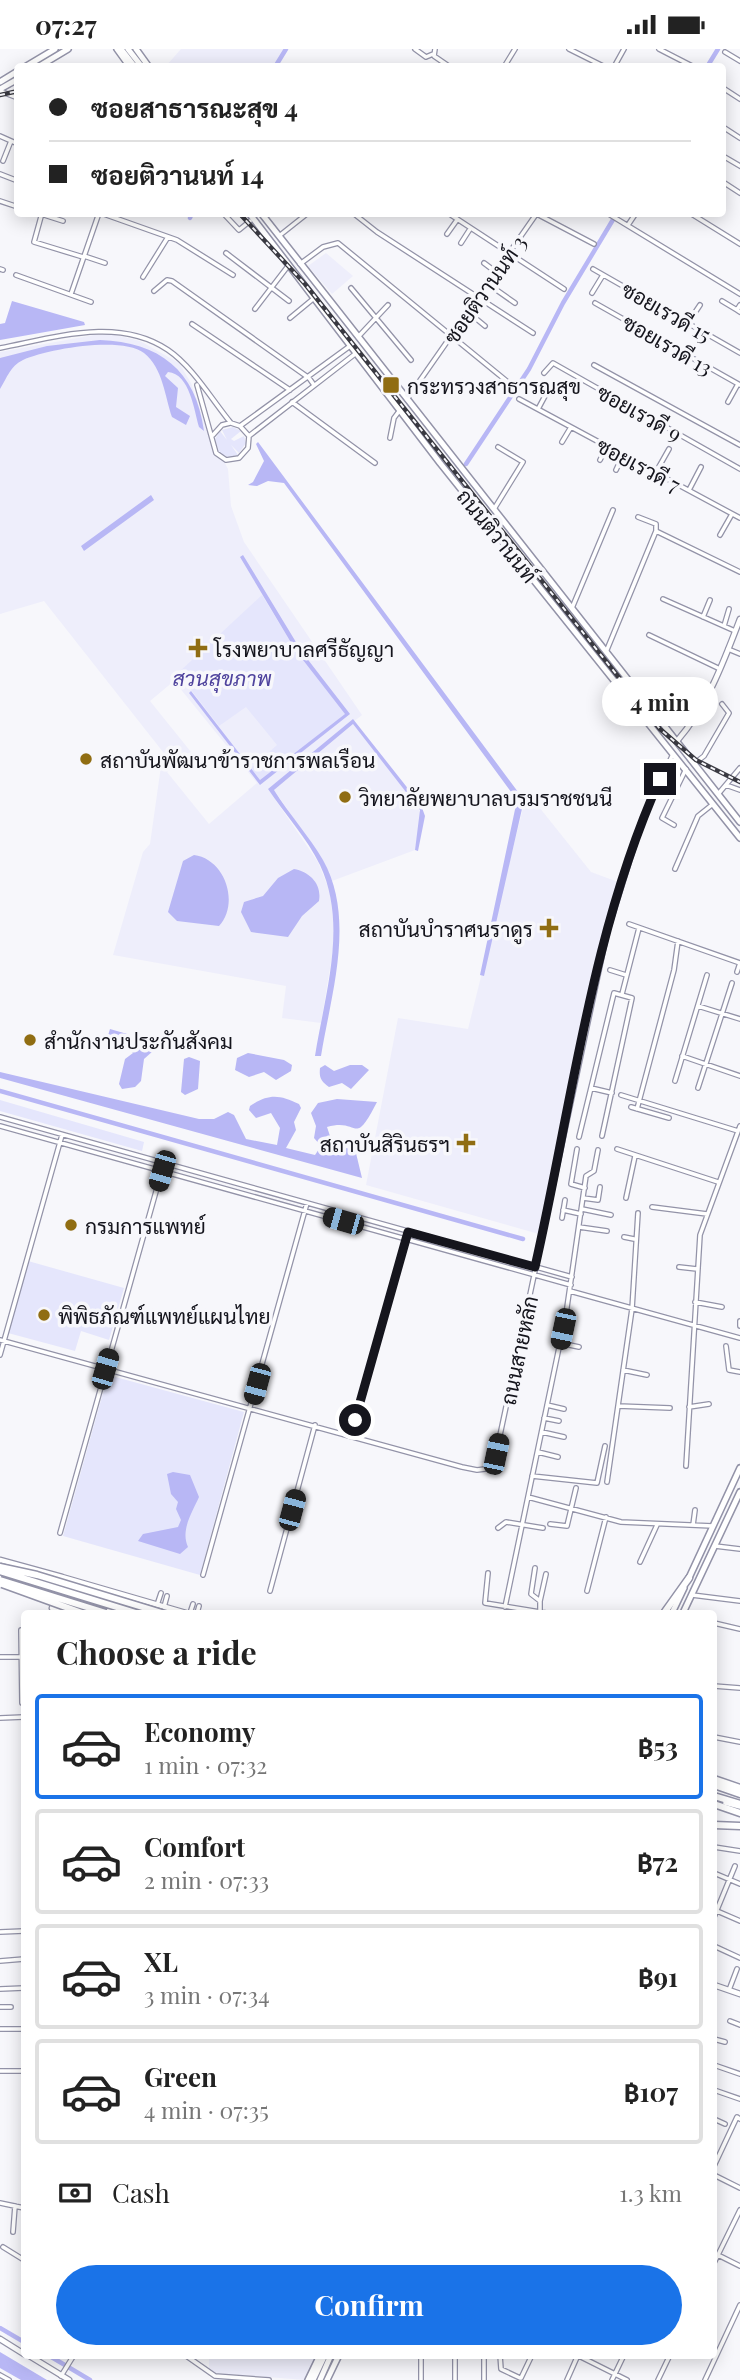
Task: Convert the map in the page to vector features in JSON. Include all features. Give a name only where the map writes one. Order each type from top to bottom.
[{"type":"highway","points":[[0,1569],[37,1575],[163,1610]]},
{"type":"highway","points":[[0,1569],[127,1610]]},
{"type":"highway","points":[[666,1610],[689,1579]]},
{"type":"highway","points":[[0,1582],[74,1610]]},
{"type":"highway","points":[[0,1582],[96,1610]]},
{"type":"highway","points":[[717,1780],[739,1791]]},
{"type":"highway","points":[[717,1786],[739,1791]]},
{"type":"highway","points":[[717,1799],[740,1808]]},
{"type":"highway","points":[[717,1804],[740,1808]]},
{"type":"highway","points":[[717,1825],[740,1826]]},
{"type":"main road","points":[[32,63],[55,49]]},
{"type":"main road","points":[[45,63],[68,49]]},
{"type":"main road","points":[[119,49],[131,63]]},
{"type":"main road","points":[[128,49],[139,63]]},
{"type":"main road","name":"ถนนติวานนท์","points":[[248,217],[260,229]]},
{"type":"main road","name":"ถนนติวานนท์","points":[[250,217],[355,354],[740,838]]},
{"type":"main road","name":"ถนนติวานนท์","points":[[262,217],[740,822]]},
{"type":"main road","points":[[355,354],[365,346]]},
{"type":"main road","points":[[510,550],[519,542]]},
{"type":"main road","points":[[661,738],[673,735]]},
{"type":"main road","points":[[674,1610],[740,1468]]},
{"type":"main road","points":[[684,1610],[739,1496]]},
{"type":"main road","points":[[311,2380],[320,2359]]},
{"type":"main road","points":[[320,2380],[329,2359]]},
{"type":"main road","points":[[327,2380],[337,2359]]},
{"type":"street","points":[[415,49],[426,57],[434,51]]},
{"type":"street","points":[[569,49],[597,63]]},
{"type":"street","points":[[659,49],[686,63]]},
{"type":"street","points":[[725,52],[740,61]]},
{"type":"street","points":[[0,136],[14,142]]},
{"type":"street","points":[[3,161],[11,141]]},
{"type":"street","points":[[39,217],[34,242],[105,263]]},
{"type":"street","points":[[50,217],[63,221]]},
{"type":"street","points":[[71,294],[98,217]]},
{"type":"street","points":[[111,217],[168,237],[233,275]]},
{"type":"street","points":[[227,217],[239,230],[250,221]]},
{"type":"street","points":[[276,234],[301,217]]},
{"type":"street","points":[[359,217],[377,232],[533,333]]},
{"type":"street","points":[[453,217],[564,289]]},
{"type":"street","name":"ซอยติวานนท์ 3","points":[[407,399],[536,217]]},
{"type":"street","points":[[541,217],[594,244]]},
{"type":"street","points":[[615,217],[740,294]]},
{"type":"street","points":[[628,225],[633,217]]},
{"type":"street","points":[[696,217],[740,244]]},
{"type":"street","points":[[447,234],[457,220]]},
{"type":"street","points":[[461,243],[470,229]]},
{"type":"street","points":[[143,277],[168,237]]},
{"type":"street","points":[[300,264],[323,247],[338,243],[509,383]]},
{"type":"street","points":[[226,253],[289,301]]},
{"type":"street","points":[[484,263],[496,272]]},
{"type":"street","points":[[255,309],[288,265]]},
{"type":"street","name":"ซอยเรวดี 15","points":[[593,269],[740,353]]},
{"type":"street","points":[[16,275],[91,302]]},
{"type":"street","points":[[592,293],[603,275]]},
{"type":"street","points":[[154,291],[167,280],[173,281],[309,378],[314,385]]},
{"type":"street","points":[[488,284],[515,303]]},
{"type":"street","points":[[351,288],[411,360]]},
{"type":"street","points":[[290,319],[313,299]]},
{"type":"street","points":[[722,301],[738,311],[740,305]]},
{"type":"street","name":"ซอยเรวดี 13","points":[[595,303],[739,385]]},
{"type":"street","points":[[358,337],[387,305]]},
{"type":"street","points":[[688,323],[700,305]]},
{"type":"street","points":[[468,312],[485,326]]},
{"type":"street","points":[[192,324],[290,390]]},
{"type":"street","points":[[0,348],[92,331],[112,331],[140,337],[167,349],[231,423]]},
{"type":"street","points":[[240,426],[350,347]]},
{"type":"street","points":[[195,379],[216,453],[233,460],[245,454],[248,436],[355,354]]},
{"type":"street","name":"ซอยเรวดี 9","points":[[544,373],[554,363],[740,469]]},
{"type":"street","points":[[594,365],[740,445]]},
{"type":"street","points":[[728,402],[739,385]]},
{"type":"street","points":[[538,409],[545,396]]},
{"type":"street","name":"ซอยเรวดี 7","points":[[519,399],[740,518]]},
{"type":"street","points":[[291,402],[375,463]]},
{"type":"street","points":[[390,438],[394,418],[400,410]]},
{"type":"street","points":[[260,413],[265,422]]},
{"type":"street","points":[[212,435],[222,425],[231,423],[240,426],[248,436]]},
{"type":"street","points":[[562,442],[571,427]]},
{"type":"street","points":[[600,460],[607,446]]},
{"type":"street","points":[[494,509],[523,462],[498,447]]},
{"type":"street","points":[[655,472],[669,449]]},
{"type":"street","points":[[617,470],[624,455]]},
{"type":"street","points":[[689,491],[701,467]]},
{"type":"street","points":[[571,609],[613,510]]},
{"type":"street","points":[[720,535],[732,514]]},
{"type":"street","points":[[606,652],[656,531],[656,524],[638,517]]},
{"type":"street","points":[[656,531],[740,572]]},
{"type":"street","points":[[663,599],[735,631]]},
{"type":"street","points":[[703,617],[710,600]]},
{"type":"street","points":[[724,626],[729,609]]},
{"type":"street","points":[[677,741],[689,727],[720,669],[740,619]]},
{"type":"street","points":[[649,635],[720,669]]},
{"type":"street","points":[[728,649],[740,655]]},
{"type":"street","points":[[695,764],[704,756],[729,713],[722,704]]},
{"type":"street","name":"ถนนสายหลัก","points":[[2,1341],[462,1467],[477,1470],[493,1468],[607,933],[643,818],[673,754]]},
{"type":"street","points":[[718,794],[740,768]]},
{"type":"street","points":[[674,825],[662,818],[686,769]]},
{"type":"street","points":[[726,785],[740,790]]},
{"type":"street","points":[[674,869],[698,816],[713,804]]},
{"type":"street","points":[[629,924],[740,963],[737,972]]},
{"type":"street","points":[[622,995],[639,928]]},
{"type":"street","points":[[669,1118],[634,1108],[640,1100],[674,970],[678,941]]},
{"type":"street","points":[[610,970],[626,975]]},
{"type":"street","points":[[675,1081],[707,975]]},
{"type":"street","points":[[698,1088],[732,983]]},
{"type":"street","points":[[579,1137],[612,995],[622,995],[632,998],[602,1136]]},
{"type":"street","points":[[697,1006],[740,1019]]},
{"type":"street","points":[[682,1056],[740,1076]]},
{"type":"street","points":[[591,1088],[612,1093]]},
{"type":"street","points":[[621,1095],[739,1129],[700,1235],[692,1327],[686,1465]]},
{"type":"street","points":[[0,1117],[572,1277]]},
{"type":"street","points":[[0,1126],[571,1285]]},
{"type":"street","points":[[0,1356],[2,1341],[62,1135]]},
{"type":"street","points":[[577,1149],[571,1184],[584,1188]]},
{"type":"street","points":[[617,1149],[719,1182]]},
{"type":"street","points":[[505,1607],[571,1285],[586,1176],[594,1171],[598,1150]]},
{"type":"street","points":[[626,1198],[635,1155]]},
{"type":"street","points":[[60,1533],[164,1163]]},
{"type":"street","points":[[583,1198],[598,1200],[600,1187]]},
{"type":"street","points":[[562,1218],[565,1200]]},
{"type":"street","points":[[203,1576],[307,1203]]},
{"type":"street","points":[[652,1207],[707,1214]]},
{"type":"street","points":[[563,1210],[611,1215]]},
{"type":"street","points":[[607,1482],[632,1309],[634,1239],[638,1213]]},
{"type":"street","points":[[579,1227],[607,1231]]},
{"type":"street","points":[[351,1435],[408,1232]]},
{"type":"street","points":[[624,1237],[634,1239]]},
{"type":"street","points":[[679,1267],[698,1269]]},
{"type":"street","points":[[569,1291],[692,1327],[740,1338]]},
{"type":"street","points":[[695,1302],[722,1307]]},
{"type":"street","points":[[560,1343],[579,1347]]},
{"type":"street","points":[[726,1346],[729,1370],[740,1372]]},
{"type":"street","points":[[623,1370],[647,1375]]},
{"type":"street","points":[[689,1407],[709,1404]]},
{"type":"street","points":[[547,1405],[564,1409]]},
{"type":"street","points":[[618,1406],[670,1408]]},
{"type":"street","points":[[544,1418],[559,1421]]},
{"type":"street","points":[[270,1591],[315,1425]]},
{"type":"street","points":[[542,1432],[564,1437]]},
{"type":"street","points":[[532,1476],[597,1483],[605,1445]]},
{"type":"street","points":[[538,1452],[558,1457]]},
{"type":"street","points":[[550,1524],[565,1527],[576,1488]]},
{"type":"street","points":[[528,1497],[606,1517],[657,1525],[713,1526]]},
{"type":"street","points":[[693,1525],[695,1510]]},
{"type":"street","points":[[587,1591],[606,1517]]},
{"type":"street","points":[[498,1528],[506,1522],[543,1528]]},
{"type":"street","points":[[640,1562],[657,1525]]},
{"type":"street","points":[[715,1546],[740,1549]]},
{"type":"street","points":[[0,1560],[157,1605],[163,1610],[167,1596]]},
{"type":"street","points":[[534,1568],[531,1594],[540,1601]]},
{"type":"street","points":[[488,1573],[483,1602],[526,1610]]},
{"type":"street","points":[[540,1610],[546,1574]]},
{"type":"street","points":[[58,1610],[52,1608],[62,1577]]},
{"type":"street","points":[[157,1605],[161,1593]]},
{"type":"street","points":[[692,1595],[740,1601]]},
{"type":"street","points":[[190,1610],[193,1604]]},
{"type":"street","points":[[198,1610],[200,1606]]},
{"type":"street","points":[[717,1624],[740,1629]]},
{"type":"street","points":[[0,1657],[21,1657]]},
{"type":"street","points":[[717,1686],[740,1688]]},
{"type":"street","points":[[0,1718],[21,1717]]},
{"type":"street","points":[[717,1738],[740,1742]]},
{"type":"street","points":[[717,1847],[740,1851]]},
{"type":"street","points":[[735,1866],[717,1911],[740,1921]]},
{"type":"street","points":[[717,1874],[740,1884]]},
{"type":"street","points":[[0,1932],[21,1931]]},
{"type":"street","points":[[717,1948],[740,1958]]},
{"type":"street","points":[[0,1961],[21,1959]]},
{"type":"street","points":[[729,1991],[737,1969]]},
{"type":"street","points":[[717,1986],[740,1994]]},
{"type":"street","points":[[0,1989],[21,1988]]},
{"type":"street","points":[[0,2007],[11,2007]]},
{"type":"street","points":[[730,2021],[740,2025]]},
{"type":"street","points":[[0,2029],[21,2029]]},
{"type":"street","points":[[717,2040],[725,2042]]},
{"type":"street","points":[[717,2066],[740,2074]]},
{"type":"street","points":[[0,2071],[21,2071]]},
{"type":"street","points":[[717,2091],[740,2099]]},
{"type":"street","points":[[717,2160],[737,2117],[740,2119]]},
{"type":"street","points":[[717,2120],[725,2124]]},
{"type":"street","points":[[717,2176],[740,2187]]},
{"type":"street","points":[[0,2203],[21,2207]]},
{"type":"street","points":[[13,2232],[15,2206]]},
{"type":"street","points":[[717,2252],[740,2210]]},
{"type":"street","points":[[3,2247],[21,2258]]},
{"type":"street","points":[[717,2254],[740,2266]]},
{"type":"street","points":[[717,2354],[740,2305]]},
{"type":"street","points":[[0,2339],[21,2352]]},
{"type":"street","points":[[33,2359],[69,2380]]},
{"type":"street","points":[[61,2376],[72,2359]]},
{"type":"street","points":[[191,2359],[215,2375],[269,2380]]},
{"type":"street","points":[[421,2359],[421,2380]]},
{"type":"street","points":[[454,2359],[455,2380]]},
{"type":"street","points":[[484,2359],[484,2380]]},
{"type":"street","points":[[500,2359],[501,2369],[520,2379],[530,2359]]},
{"type":"street","points":[[567,2380],[577,2359]]},
{"type":"street","points":[[584,2359],[627,2380]]},
{"type":"street","points":[[612,2380],[622,2359]]},
{"type":"street","points":[[658,2380],[668,2359]]},
{"type":"street","points":[[705,2380],[715,2359]]},
{"type":"street","points":[[0,2375],[9,2380]]},
{"type":"shaded area","points":[[181,49],[287,49],[278,63],[169,63]]},
{"type":"shaded area","points":[[326,253],[353,276],[332,294],[308,266]]},
{"type":"shaded area","name":"โรงพยาบาลศรีธัญญา","points":[[94,335],[116,335],[140,341],[179,363],[191,383],[206,427],[228,469],[231,506],[244,542],[362,715],[268,789],[318,862],[332,897],[334,944],[321,1023],[282,1018],[286,986],[113,955],[143,852],[150,844],[163,752],[44,601],[0,614],[0,352]],"holes":[[[174,681],[257,783],[209,824],[167,772],[191,752],[150,701]]]},
{"type":"shaded area","name":"วิทยาลัยพยาบาลบรมราชชนนี","points":[[353,724],[417,805],[421,815],[415,850],[332,881],[323,860],[274,790]]},
{"type":"shaded area","points":[[527,792],[591,872],[618,882],[593,974],[539,1234],[366,1185],[398,1018],[468,1029]]},
{"type":"shaded area","points":[[209,2359],[316,2359],[305,2380],[215,2373],[209,2369]]},
{"type":"green space","points":[[233,427],[241,431],[231,439],[234,441],[244,436],[246,443],[239,453],[231,445],[238,455],[229,457],[220,454],[215,439],[220,431],[227,440],[222,430]]},
{"type":"green space","name":"สวนสุขภาพ","points":[[262,595],[296,651],[346,714],[260,780],[251,768],[277,745],[246,707],[219,726],[178,673]]},
{"type":"green space","points":[[0,1100],[144,1142],[142,1151],[0,1111]]},
{"type":"green space","points":[[28,1261],[124,1288],[109,1340],[81,1331],[75,1351],[8,1333]]},
{"type":"green space","points":[[108,1375],[244,1412],[200,1575],[63,1536]]},
{"type":"water","points":[[12,301],[84,322],[85,325],[0,340],[0,324],[5,323]]},
{"type":"water","points":[[100,340],[140,346],[171,363],[193,391],[204,431],[199,427],[190,394],[181,379],[168,372],[165,376],[178,388],[176,407],[190,416],[186,425],[172,417],[163,383],[150,359],[133,348],[119,345],[66,348],[23,360],[9,373],[0,389],[0,358],[47,346]]},
{"type":"water","points":[[258,442],[524,800],[484,976],[480,975],[517,800],[284,483],[268,481],[257,486],[248,485],[253,482],[264,461],[256,444]]},
{"type":"water","points":[[151,495],[154,500],[84,551],[81,546]]},
{"type":"water","points":[[243,555],[302,652],[350,714],[260,785],[189,693],[191,691],[260,780],[345,714],[296,651],[240,557]]},
{"type":"water","points":[[353,719],[421,805],[425,816],[418,851],[415,850],[420,810],[353,724],[274,790],[323,860],[333,883],[338,907],[340,932],[335,982],[321,1056],[315,1056],[332,959],[332,911],[328,888],[315,855],[268,789]]},
{"type":"water","points":[[194,855],[205,858],[214,865],[226,883],[228,906],[219,926],[177,921],[168,912],[183,861]]},
{"type":"water","points":[[294,869],[314,880],[319,889],[319,901],[302,916],[288,937],[251,932],[241,912],[244,902],[263,896],[278,878]]},
{"type":"water","points":[[110,1029],[141,1038],[154,1034],[162,1043],[144,1059],[141,1081],[135,1087],[122,1089],[119,1084],[125,1059],[133,1053],[117,1041],[106,1042]]},
{"type":"water","points":[[248,1053],[284,1060],[292,1065],[291,1071],[276,1080],[264,1072],[249,1077],[235,1070],[237,1058]]},
{"type":"water","points":[[189,1057],[200,1061],[198,1089],[185,1095],[181,1092],[184,1059]]},
{"type":"water","points":[[325,1065],[334,1071],[350,1065],[362,1065],[369,1070],[351,1089],[342,1083],[329,1087],[320,1077],[320,1068]]},
{"type":"water","points":[[0,1072],[199,1119],[214,1119],[228,1112],[234,1115],[246,1139],[277,1145],[280,1128],[271,1113],[256,1118],[249,1110],[250,1106],[269,1097],[286,1099],[299,1104],[301,1108],[294,1122],[296,1130],[286,1148],[315,1155],[321,1146],[314,1138],[316,1126],[311,1113],[318,1103],[337,1099],[377,1102],[359,1128],[345,1125],[327,1127],[332,1142],[355,1149],[362,1178],[0,1078]]},
{"type":"water","points":[[173,1472],[190,1475],[199,1497],[186,1527],[188,1547],[180,1554],[138,1541],[143,1534],[178,1527],[181,1520],[176,1509],[178,1502],[171,1494],[167,1474]]},
{"type":"water","points":[[0,2352],[47,2380],[21,2380],[0,2368]]},
{"type":"waterway","points":[[277,63],[286,49]]},
{"type":"waterway","points":[[709,63],[718,49]]},
{"type":"waterway","points":[[466,464],[529,369],[563,303],[615,217]]},
{"type":"waterway","points":[[0,1091],[523,1239]]},
{"type":"waterway","points":[[0,2328],[21,2340]]},
{"type":"waterway","points":[[55,2359],[90,2380]]},
{"type":"railway","points":[[0,95],[14,92]]},
{"type":"railway","points":[[243,217],[305,284],[660,729],[696,760],[740,782]]},
{"type":"place","name":"กระทรวงสาธารณสุข","points":[[391,385]]},
{"type":"place","name":"โรงพยาบาลศรีธัญญา","points":[[198,648]]},
{"type":"place","name":"สถาบันพัฒนาข้าราชการพลเรือน","points":[[86,759]]},
{"type":"place","name":"วิทยาลัยพยาบาลบรมราชชนนี","points":[[345,797]]},
{"type":"place","name":"สถาบันบำราศนราดูร","points":[[549,928]]},
{"type":"place","name":"สำนักงานประกันสังคม","points":[[30,1040]]},
{"type":"place","name":"สถาบันสิรินธรฯ","points":[[466,1143]]},
{"type":"place","name":"กรมการแพทย์","points":[[71,1225]]},
{"type":"place","name":"พิพิธภัณฑ์แพทย์แผนไทย","points":[[44,1315]]},
{"type":"route","points":[[355,1420],[408,1232],[535,1267],[607,933],[643,818],[660,779]]}]
